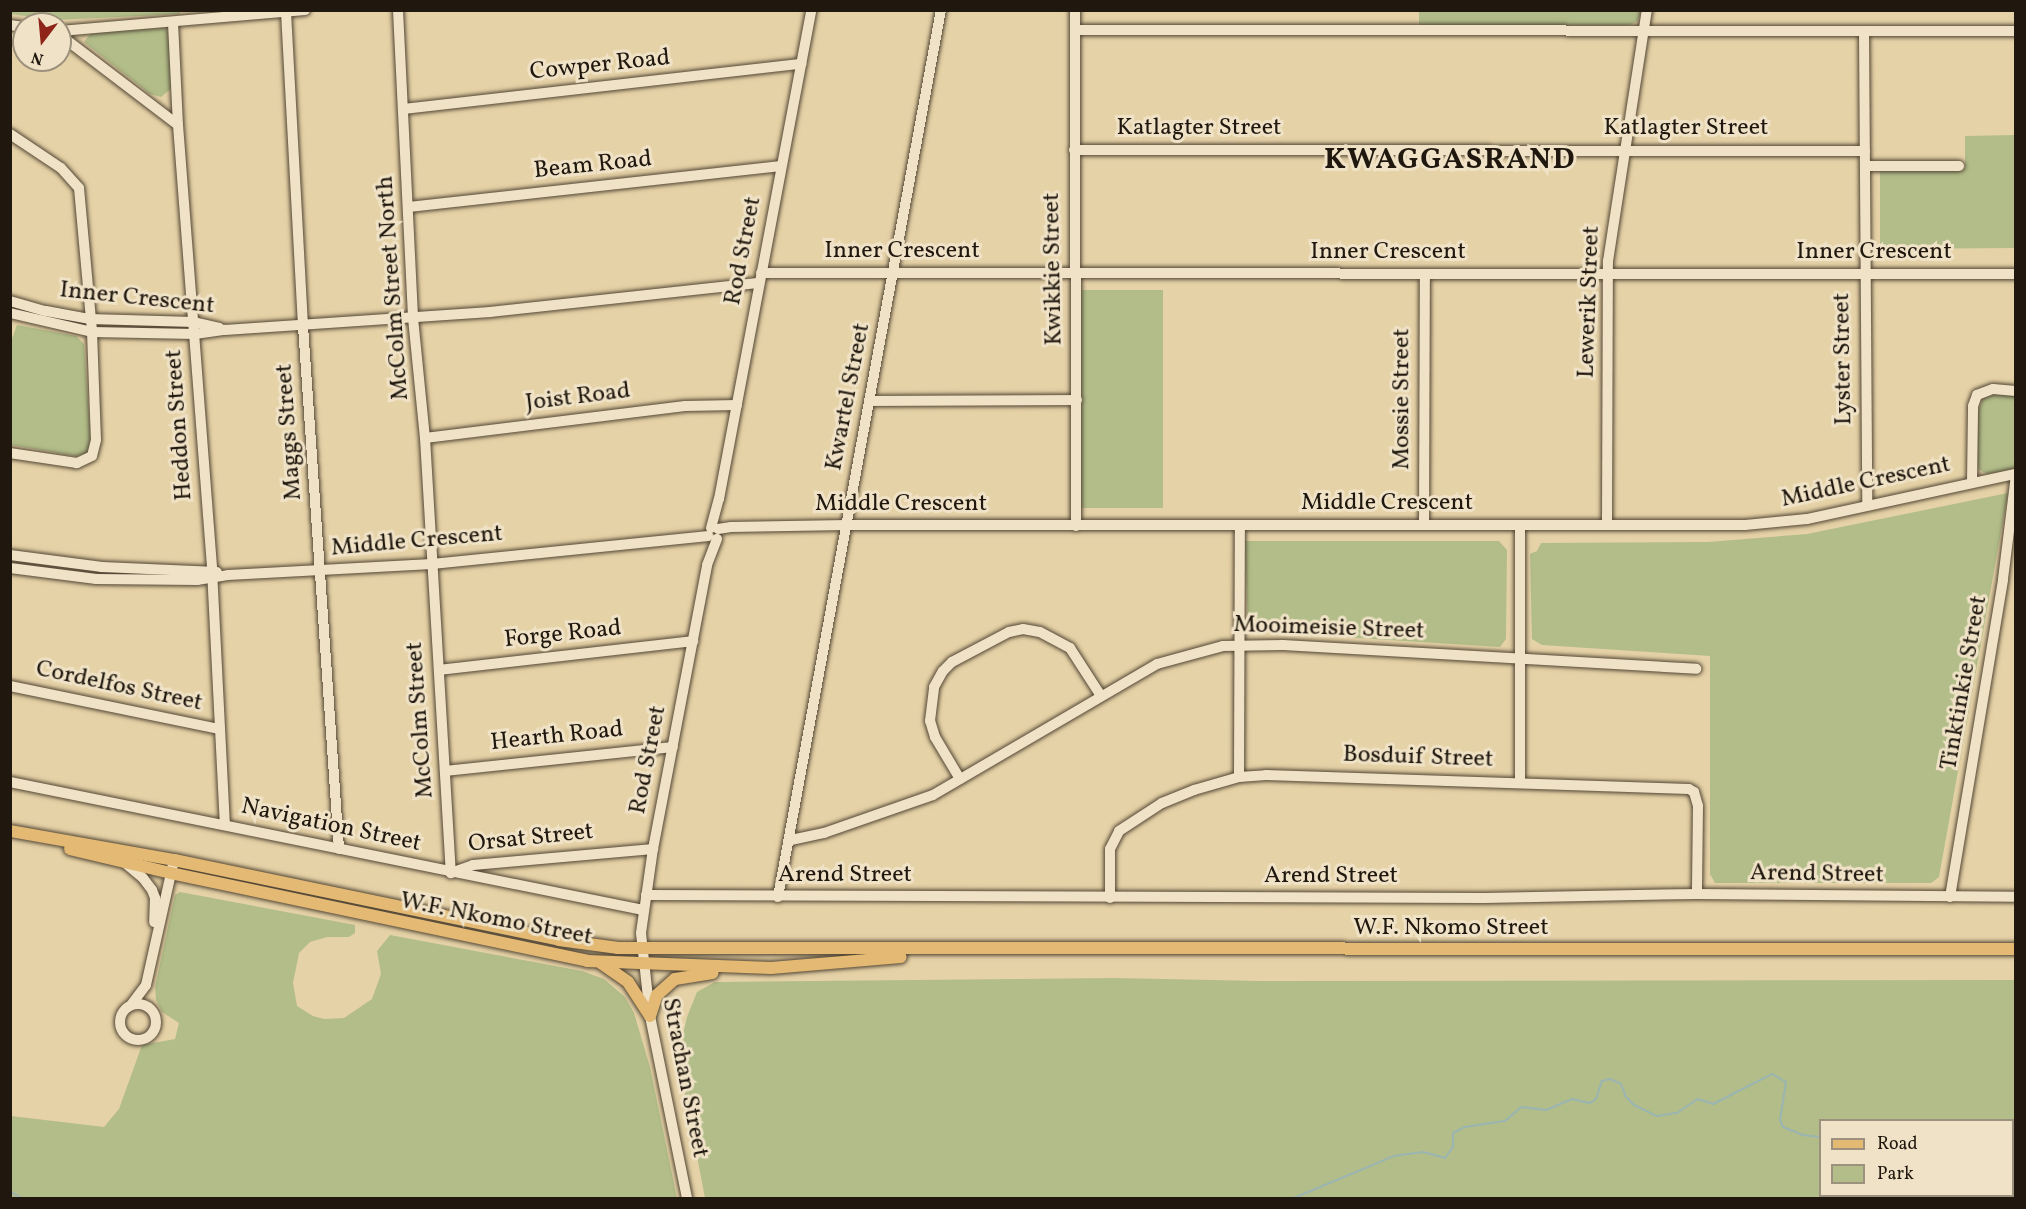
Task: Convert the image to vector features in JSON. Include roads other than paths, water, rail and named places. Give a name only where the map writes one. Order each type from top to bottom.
[{"type":"main road","name":"W.F. Nkomo Street","points":[[10,833],[174,860],[587,945],[640,948],[982,950],[2016,949]]},
{"type":"main road","name":"W.F. Nkomo Street","points":[[10,833],[171,873],[556,955],[596,961],[643,965],[771,968],[982,950]]},
{"type":"main road","name":"W.F. Nkomo Street","points":[[1919,950],[2016,954]]},
{"type":"main road","points":[[596,961],[628,982],[650,1016]]},
{"type":"main road","points":[[650,1016],[657,995],[675,979],[771,968]]},
{"type":"street","points":[[72,32],[305,10]]},
{"type":"street","name":"McColm Street North","points":[[398,10],[413,318],[425,438],[432,564]]},
{"type":"street","name":"Rod Street","points":[[643,965],[640,948],[643,910],[653,849],[714,533],[810,10]]},
{"type":"street","name":"Kwartel Street","points":[[778,897],[791,840],[846,525],[941,10]]},
{"type":"street","name":"Kwikkie Street","points":[[1075,10],[1076,526]]},
{"type":"street","name":"Lewerik Street","points":[[1607,525],[1607,274],[1647,10]]},
{"type":"street","name":"Maggs Street","points":[[286,12],[303,326],[339,849]]},
{"type":"street","name":"Heddon Street","points":[[173,23],[178,125],[212,575],[225,825]]},
{"type":"street","points":[[1075,30],[2016,31]]},
{"type":"street","name":"Lyster Street","points":[[1864,31],[1867,506]]},
{"type":"street","points":[[72,42],[178,125]]},
{"type":"street","name":"Cowper Road","points":[[404,109],[801,64]]},
{"type":"street","points":[[10,134],[61,168],[79,188],[92,332],[96,440],[92,456],[82,462],[71,464],[10,453]]},
{"type":"street","name":"Katlagter Street","points":[[1074,150],[1625,149],[1865,152]]},
{"type":"street","name":"Beam Road","points":[[409,207],[781,166]]},
{"type":"street","points":[[1865,166],[1959,166]]},
{"type":"street","name":"Inner Crescent","points":[[10,313],[92,332],[195,334],[413,318],[760,278],[893,273],[2016,274]]},
{"type":"street","name":"Mossie Street","points":[[1424,525],[1425,274]]},
{"type":"street","name":"Inner Crescent","points":[[10,301],[46,311],[90,319],[194,322],[225,330]]},
{"type":"street","points":[[1972,483],[1973,406],[1977,395],[1993,389],[2016,391]]},
{"type":"street","points":[[870,401],[1077,400]]},
{"type":"street","name":"Joist Road","points":[[425,438],[684,406],[737,405]]},
{"type":"street","name":"Middle Crescent","points":[[10,568],[96,579],[321,571],[432,564],[753,527],[846,525],[1520,526],[1776,523],[2016,475]]},
{"type":"street","name":"Tinktinkie Street","points":[[1950,897],[2003,579],[2016,475]]},
{"type":"street","points":[[1239,777],[1240,525]]},
{"type":"street","points":[[1520,526],[1520,782]]},
{"type":"street","name":"Middle Crescent","points":[[10,555],[102,567],[185,569],[212,575]]},
{"type":"street","points":[[185,569],[210,555]]},
{"type":"street","name":"McColm Street","points":[[432,564],[451,873]]},
{"type":"street","points":[[960,779],[935,737],[930,721],[930,702],[936,682],[952,662],[1009,632],[1031,630],[1049,635],[1070,648],[1101,696]]},
{"type":"street","name":"Forge Road","points":[[439,670],[693,641]]},
{"type":"street","name":"Mooimeisie Street","points":[[791,840],[824,833],[919,801],[1141,672],[1174,657],[1241,644],[1695,669]]},
{"type":"street","name":"Cordelfos Street","points":[[10,686],[220,729]]},
{"type":"street","name":"Hearth Road","points":[[445,771],[673,747]]},
{"type":"street","name":"Bosduif Street","points":[[1110,898],[1110,849],[1119,831],[1162,804],[1194,790],[1239,777],[1266,775],[1689,789],[1694,792],[1698,806],[1697,894]]},
{"type":"street","name":"Navigation Street","points":[[10,782],[643,910]]},
{"type":"street","name":"Orsat Street","points":[[451,873],[462,867],[473,865],[653,849]]},
{"type":"street","points":[[132,1005],[143,1004],[150,1008],[156,1016],[155,1029],[147,1038],[135,1039],[125,1034],[120,1023],[123,1012],[132,1005],[146,984],[174,860]]},
{"type":"street","points":[[125,862],[143,878],[155,898],[150,967]]},
{"type":"street","name":"Arend Street","points":[[646,895],[1484,898],[1697,894],[2016,897]]},
{"type":"street","name":"Strachan Street","points":[[643,965],[650,1016],[687,1198]]},
{"type":"street","points":[[146,984],[150,1008]]},
{"type":"waterway","points":[[1294,1198],[1394,1156],[1423,1152],[1445,1158],[1453,1147],[1453,1133],[1465,1127],[1505,1121],[1521,1107],[1546,1110],[1572,1099],[1590,1103],[1596,1099],[1602,1081],[1610,1079],[1621,1084],[1626,1097],[1634,1105],[1657,1116],[1677,1113],[1698,1099],[1713,1104],[1772,1074],[1786,1082],[1780,1120],[1783,1127],[1803,1135],[1819,1137]]},
{"type":"waterway","points":[[10,1191],[21,1198]]},
{"type":"district","name":"KWAGGASRAND","points":[[1450,160]]}]
